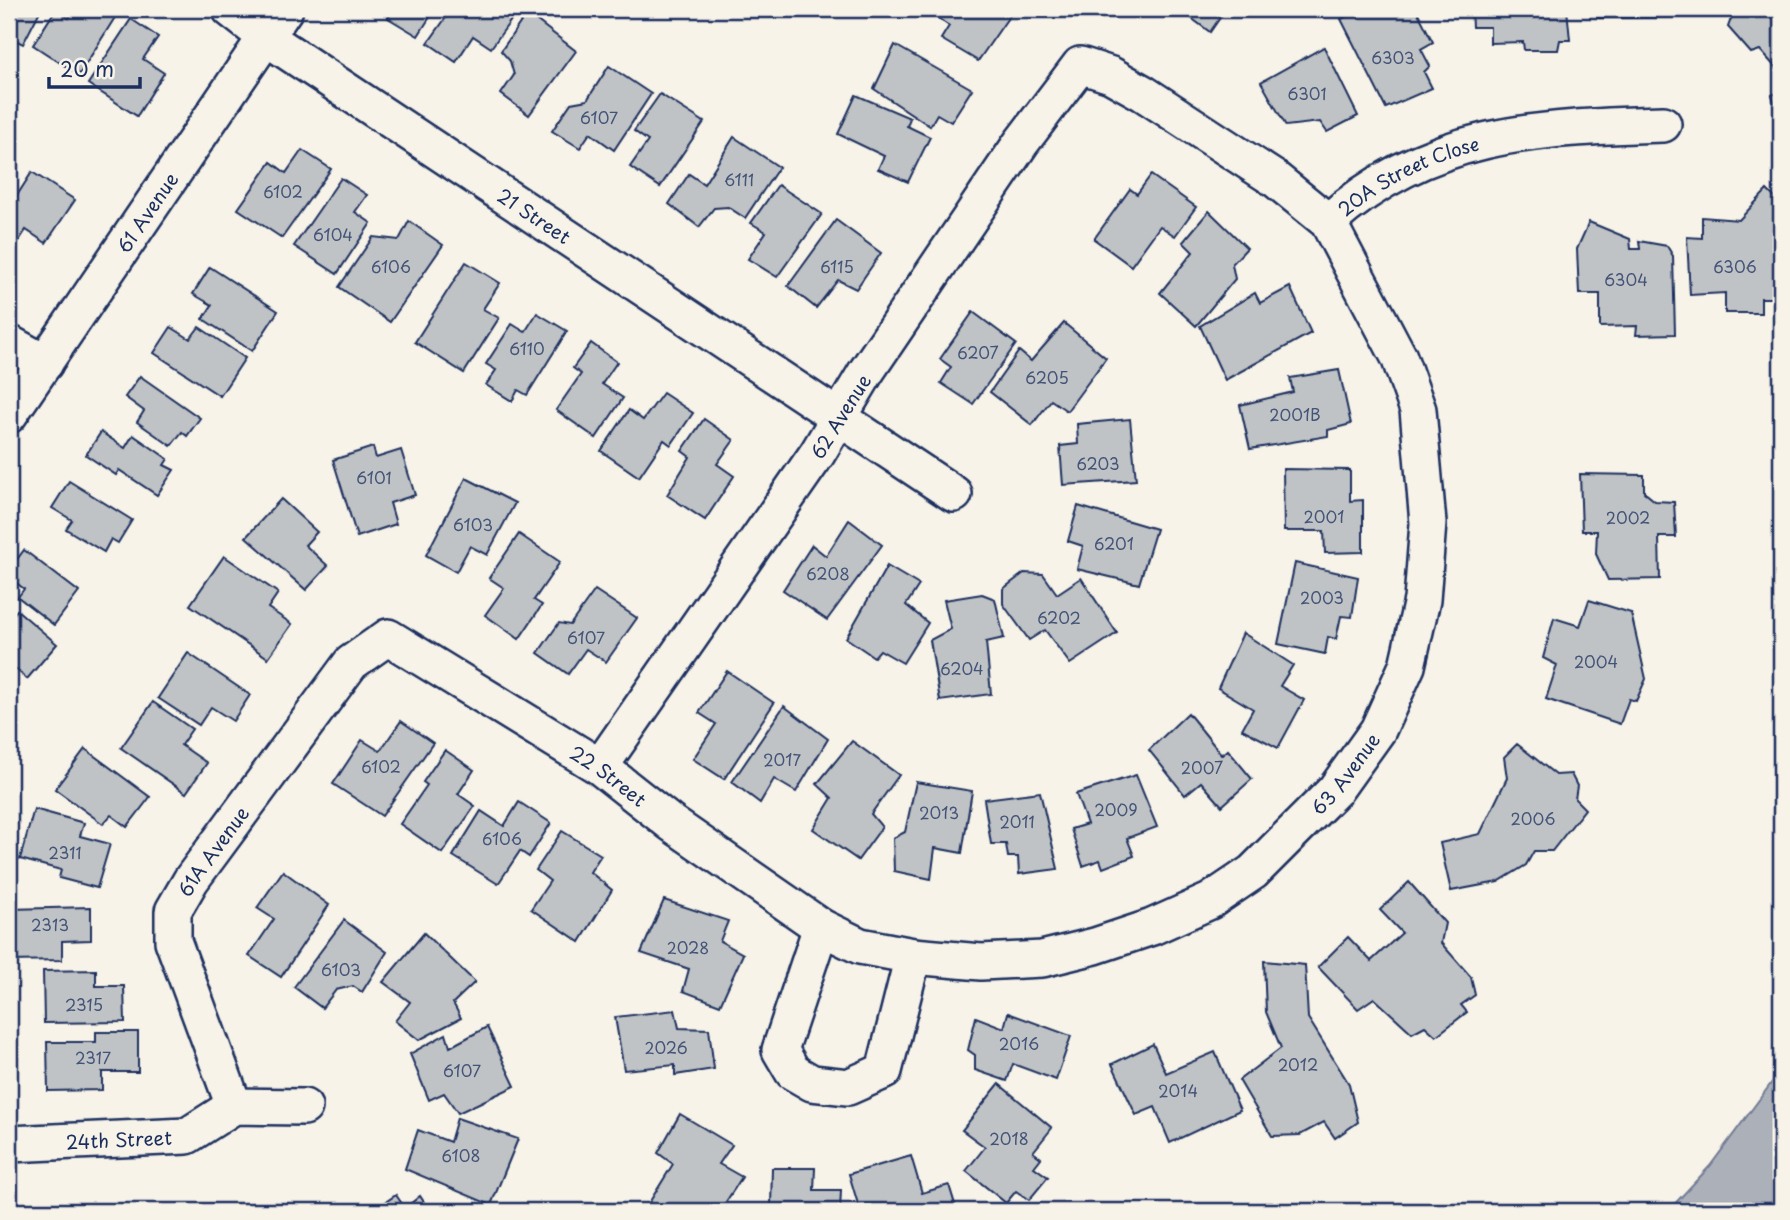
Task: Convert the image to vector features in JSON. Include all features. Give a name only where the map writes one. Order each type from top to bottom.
[{"type":"street","name":"21 Street","points":[[230,9],[276,23],[839,418],[954,495]]},
{"type":"street","name":"61 Avenue","points":[[9,415],[276,23]]},
{"type":"street","name":"62 Avenue","points":[[600,766],[839,418],[866,372],[1021,142],[1080,65]]},
{"type":"street","name":"20A Street Close","points":[[1080,65],[1111,75],[1143,93],[1275,179],[1328,222],[1369,187],[1408,166],[1460,147],[1539,130],[1663,124]]},
{"type":"street","name":"63 Avenue","points":[[821,927],[860,946],[913,956],[981,962],[1042,959],[1095,946],[1152,927],[1210,901],[1253,872],[1287,842],[1335,790],[1378,730],[1407,666],[1422,600],[1428,523],[1425,462],[1418,410],[1399,357],[1328,222]]},
{"type":"street","points":[[9,343],[45,363]]},
{"type":"street","name":"22 Street","points":[[388,637],[600,766],[657,813],[821,927]]},
{"type":"street","name":"61A Avenue","points":[[234,1106],[173,941],[173,911],[191,880],[351,663],[388,637]]},
{"type":"street","points":[[821,927],[780,1050],[793,1072],[812,1083],[848,1087],[884,1071],[913,956]]},
{"type":"street","points":[[234,1106],[304,1107]]},
{"type":"street","name":"24th Street","points":[[9,1143],[187,1136],[234,1106]]},
{"type":"shaded area","points":[[1781,1070],[1781,1211],[1668,1211],[1710,1166]]},
{"type":"building","points":[[9,9],[41,9],[23,44],[9,37]]},
{"type":"building","points":[[56,9],[69,18],[75,9],[119,11],[79,75],[33,45]]},
{"type":"building","points":[[394,9],[435,9],[418,36],[388,18]]},
{"type":"building","points":[[452,9],[519,9],[491,48],[473,36],[456,62],[428,43]]},
{"type":"building","points":[[925,9],[1008,9],[1012,12],[978,61],[941,39],[949,26]]},
{"type":"building","points":[[1179,9],[1226,9],[1210,32]]},
{"type":"building","points":[[1363,9],[1416,9],[1433,42],[1421,49],[1430,66],[1424,72],[1432,88],[1386,108],[1341,19]]},
{"type":"building","points":[[1471,9],[1567,9],[1570,40],[1560,40],[1558,50],[1524,50],[1523,42],[1490,43],[1490,27],[1472,27]]},
{"type":"building","points":[[1598,9],[1687,9],[1687,17],[1598,18]]},
{"type":"building","points":[[1730,9],[1781,9],[1781,66],[1776,68],[1760,50],[1751,53],[1728,27],[1733,13]]},
{"type":"building","points":[[527,13],[576,51],[529,115],[501,94],[514,75],[510,61],[501,51]]},
{"type":"building","points":[[131,19],[158,37],[143,59],[164,73],[137,116],[88,84]]},
{"type":"building","points":[[895,45],[972,89],[951,122],[937,114],[930,126],[874,89]]},
{"type":"building","points":[[1324,47],[1358,116],[1327,132],[1320,122],[1286,126],[1261,82]]},
{"type":"building","points":[[609,66],[651,94],[614,150],[590,133],[580,148],[552,131],[571,103],[587,100]]},
{"type":"building","points":[[1781,91],[1781,122],[1772,95]]},
{"type":"building","points":[[660,94],[704,122],[660,187],[630,167],[648,141],[634,131]]},
{"type":"building","points":[[856,95],[910,118],[907,126],[930,137],[908,182],[878,169],[884,156],[838,134]]},
{"type":"building","points":[[734,137],[779,167],[745,218],[728,207],[714,208],[699,227],[669,204],[689,174],[704,184]]},
{"type":"building","points":[[302,150],[331,169],[282,238],[238,209],[271,162],[286,173]]},
{"type":"building","points":[[32,172],[75,200],[46,243],[26,230],[9,256],[9,208]]},
{"type":"building","points":[[1151,175],[1196,207],[1175,236],[1160,226],[1131,266],[1094,239],[1130,189],[1137,194]]},
{"type":"building","points":[[341,178],[367,195],[355,212],[371,223],[337,274],[294,246]]},
{"type":"building","points":[[778,185],[822,214],[777,277],[748,259],[766,232],[751,223]]},
{"type":"building","points":[[1767,190],[1781,204],[1781,298],[1761,298],[1761,313],[1725,313],[1725,293],[1690,295],[1687,237],[1702,238],[1702,217],[1739,220]]},
{"type":"building","points":[[1209,211],[1247,248],[1232,264],[1235,279],[1196,326],[1160,293],[1193,252],[1183,242]]},
{"type":"building","points":[[836,220],[881,253],[856,289],[838,280],[816,308],[788,286]]},
{"type":"building","points":[[409,221],[443,245],[390,322],[339,287],[373,237],[399,240]]},
{"type":"building","points":[[1589,222],[1630,239],[1631,249],[1640,249],[1639,241],[1667,246],[1673,256],[1675,334],[1636,335],[1637,326],[1600,327],[1600,294],[1579,294],[1577,249]]},
{"type":"building","points":[[466,262],[500,283],[483,309],[499,318],[464,373],[415,342]]},
{"type":"building","points":[[210,267],[278,311],[252,351],[203,319],[212,305],[193,294]]},
{"type":"building","points":[[1290,287],[1311,333],[1225,380],[1200,326],[1255,293],[1260,303]]},
{"type":"building","points":[[973,312],[1016,344],[973,404],[941,383],[951,367],[940,359]]},
{"type":"building","points":[[537,313],[567,331],[527,395],[518,390],[512,401],[486,385],[496,370],[486,364],[512,324],[525,332]]},
{"type":"building","points":[[1064,323],[1106,358],[1067,411],[1051,400],[1032,425],[990,392],[1019,351],[1031,361]]},
{"type":"building","points":[[171,327],[190,339],[199,327],[245,358],[220,396],[154,353]]},
{"type":"building","points":[[591,343],[617,362],[602,384],[623,398],[596,438],[556,410],[581,374],[573,368]]},
{"type":"building","points":[[1339,370],[1351,424],[1328,430],[1328,436],[1250,449],[1240,405],[1293,392],[1290,378]]},
{"type":"building","points":[[140,376],[200,418],[187,436],[182,432],[171,446],[137,422],[144,411],[125,397]]},
{"type":"building","points":[[663,393],[693,413],[671,445],[664,440],[639,477],[601,451],[629,410],[643,420]]},
{"type":"building","points":[[704,419],[734,440],[717,464],[734,476],[705,520],[667,495],[690,457],[682,451]]},
{"type":"building","points":[[1130,419],[1136,480],[1063,485],[1060,446],[1078,444],[1077,424]]},
{"type":"building","points":[[101,432],[125,448],[133,435],[168,459],[164,465],[174,470],[157,495],[119,470],[116,475],[86,455]]},
{"type":"building","points":[[373,447],[376,458],[401,450],[415,495],[390,503],[396,524],[357,537],[333,460]]},
{"type":"building","points":[[1283,469],[1350,470],[1350,501],[1363,500],[1363,552],[1325,553],[1324,531],[1284,531]]},
{"type":"building","points":[[1580,474],[1644,475],[1644,492],[1655,501],[1674,502],[1676,537],[1659,537],[1660,579],[1608,580],[1596,554],[1597,531],[1582,531]]},
{"type":"building","points":[[466,478],[515,503],[487,555],[470,546],[456,572],[426,555]]},
{"type":"building","points":[[69,481],[132,520],[118,543],[111,539],[104,552],[66,529],[72,520],[52,508]]},
{"type":"building","points":[[281,499],[317,532],[305,545],[328,566],[306,590],[246,537]]},
{"type":"building","points":[[1078,506],[1156,529],[1139,584],[1077,569],[1083,546],[1068,541]]},
{"type":"building","points":[[849,520],[882,545],[827,620],[783,590],[812,545],[826,556]]},
{"type":"building","points":[[519,534],[560,562],[534,600],[542,605],[519,639],[485,615],[504,588],[489,578]]},
{"type":"building","points":[[24,550],[79,592],[54,625],[18,597],[24,589],[9,577],[9,570]]},
{"type":"building","points":[[224,556],[278,593],[268,608],[292,624],[268,658],[190,605]]},
{"type":"building","points":[[1295,563],[1358,577],[1352,617],[1341,616],[1336,639],[1328,637],[1325,654],[1278,644]]},
{"type":"building","points":[[887,566],[919,585],[906,605],[928,623],[903,663],[880,650],[874,657],[846,638]]},
{"type":"building","points":[[1024,573],[1043,574],[1057,594],[1081,578],[1117,633],[1070,664],[1045,630],[1029,640],[1003,604],[1003,589]]},
{"type":"building","points":[[595,590],[637,618],[606,662],[586,649],[568,674],[538,653],[559,623],[570,625]]},
{"type":"building","points":[[982,594],[995,599],[1004,638],[986,642],[991,694],[940,701],[930,640],[951,629],[944,600]]},
{"type":"building","points":[[1589,600],[1631,613],[1646,679],[1636,701],[1629,699],[1620,724],[1546,699],[1557,665],[1543,658],[1554,618],[1580,626]]},
{"type":"building","points":[[17,610],[57,644],[27,679],[9,663],[9,620]]},
{"type":"building","points":[[1243,633],[1293,665],[1280,686],[1304,700],[1278,748],[1242,729],[1253,709],[1218,688]]},
{"type":"building","points":[[188,653],[250,695],[233,721],[211,707],[199,725],[158,698]]},
{"type":"building","points":[[727,671],[774,703],[724,779],[693,759],[716,724],[699,713]]},
{"type":"building","points":[[153,702],[192,729],[181,745],[207,763],[186,793],[121,748]]},
{"type":"building","points":[[784,706],[828,739],[796,792],[774,779],[760,803],[732,782]]},
{"type":"building","points":[[1188,713],[1222,755],[1228,750],[1252,779],[1222,806],[1201,782],[1185,795],[1149,750]]},
{"type":"building","points":[[401,721],[433,743],[382,816],[333,784],[362,740],[380,751]]},
{"type":"building","points":[[852,741],[899,775],[871,814],[882,827],[858,860],[813,829],[832,798],[817,784]]},
{"type":"building","points":[[1517,744],[1556,775],[1571,774],[1577,786],[1575,799],[1585,809],[1552,851],[1534,851],[1526,865],[1498,882],[1451,891],[1440,843],[1480,834],[1507,778],[1504,757]]},
{"type":"building","points":[[85,749],[150,797],[127,827],[111,815],[103,824],[55,789]]},
{"type":"building","points":[[445,750],[474,770],[458,794],[475,806],[442,853],[400,824],[427,785],[423,782]]},
{"type":"building","points":[[1136,775],[1157,827],[1127,838],[1134,856],[1103,868],[1100,860],[1083,866],[1071,829],[1087,824],[1076,794]]},
{"type":"building","points":[[916,782],[972,791],[962,853],[935,848],[931,879],[894,871],[893,838],[905,832]]},
{"type":"building","points":[[1040,792],[1058,869],[1019,874],[1018,857],[1008,857],[1006,844],[991,844],[984,799]]},
{"type":"building","points":[[519,802],[551,823],[529,857],[520,851],[498,884],[453,856],[481,811],[504,826]]},
{"type":"building","points":[[34,809],[84,823],[80,836],[110,844],[97,888],[59,878],[61,870],[20,859]]},
{"type":"building","points":[[562,831],[601,855],[590,872],[612,890],[580,942],[531,909],[550,881],[536,870]]},
{"type":"building","points":[[283,871],[329,905],[281,977],[249,956],[274,919],[257,908]]},
{"type":"building","points":[[1409,882],[1445,923],[1441,943],[1471,977],[1475,995],[1461,1005],[1467,1012],[1436,1036],[1425,1026],[1412,1033],[1374,998],[1358,1009],[1318,967],[1348,937],[1371,961],[1402,933],[1380,910]]},
{"type":"building","points":[[664,900],[728,921],[720,941],[743,954],[720,1005],[683,991],[689,969],[641,953]]},
{"type":"building","points":[[91,907],[91,940],[62,941],[62,960],[9,961],[9,909]]},
{"type":"building","points":[[344,920],[387,952],[362,992],[353,986],[336,990],[322,1008],[294,987]]},
{"type":"building","points":[[424,933],[475,982],[453,1003],[461,1018],[419,1040],[395,1021],[410,1002],[383,982]]},
{"type":"building","points":[[1264,961],[1305,965],[1308,1018],[1349,1084],[1358,1122],[1335,1138],[1324,1122],[1300,1135],[1272,1136],[1239,1080],[1281,1048],[1266,1012]]},
{"type":"building","points":[[96,970],[96,986],[124,986],[125,1022],[44,1023],[43,971]]},
{"type":"building","points":[[675,1010],[679,1028],[709,1029],[714,1069],[675,1075],[675,1065],[624,1070],[615,1017]]},
{"type":"building","points":[[1008,1013],[1071,1036],[1056,1080],[1013,1064],[1007,1081],[975,1070],[975,1055],[968,1050],[976,1017],[1004,1028]]},
{"type":"building","points":[[487,1027],[515,1086],[458,1113],[444,1093],[429,1100],[410,1054],[446,1034],[450,1047]]},
{"type":"building","points":[[96,1032],[138,1032],[138,1072],[102,1072],[102,1090],[48,1091],[47,1042],[96,1042]]},
{"type":"building","points":[[1153,1044],[1166,1073],[1215,1052],[1240,1110],[1170,1143],[1155,1107],[1136,1115],[1112,1064]]},
{"type":"building","points":[[999,1084],[1052,1128],[1033,1152],[1041,1158],[1034,1167],[1048,1177],[1029,1200],[1016,1191],[1006,1203],[966,1171],[985,1147],[962,1130]]},
{"type":"building","points":[[680,1114],[732,1145],[719,1164],[742,1177],[720,1211],[644,1211],[673,1164],[658,1153]]},
{"type":"building","points":[[457,1118],[518,1139],[491,1205],[405,1169],[418,1130],[450,1142]]},
{"type":"building","points":[[911,1156],[922,1193],[949,1185],[957,1211],[860,1211],[849,1174]]},
{"type":"building","points":[[772,1168],[815,1168],[814,1190],[841,1190],[840,1211],[785,1211],[785,1207],[771,1207]]},
{"type":"building","points":[[396,1195],[405,1208],[420,1196],[430,1211],[372,1211]]},
{"type":"building","points":[[211,1209],[246,1210],[210,1211]]}]
